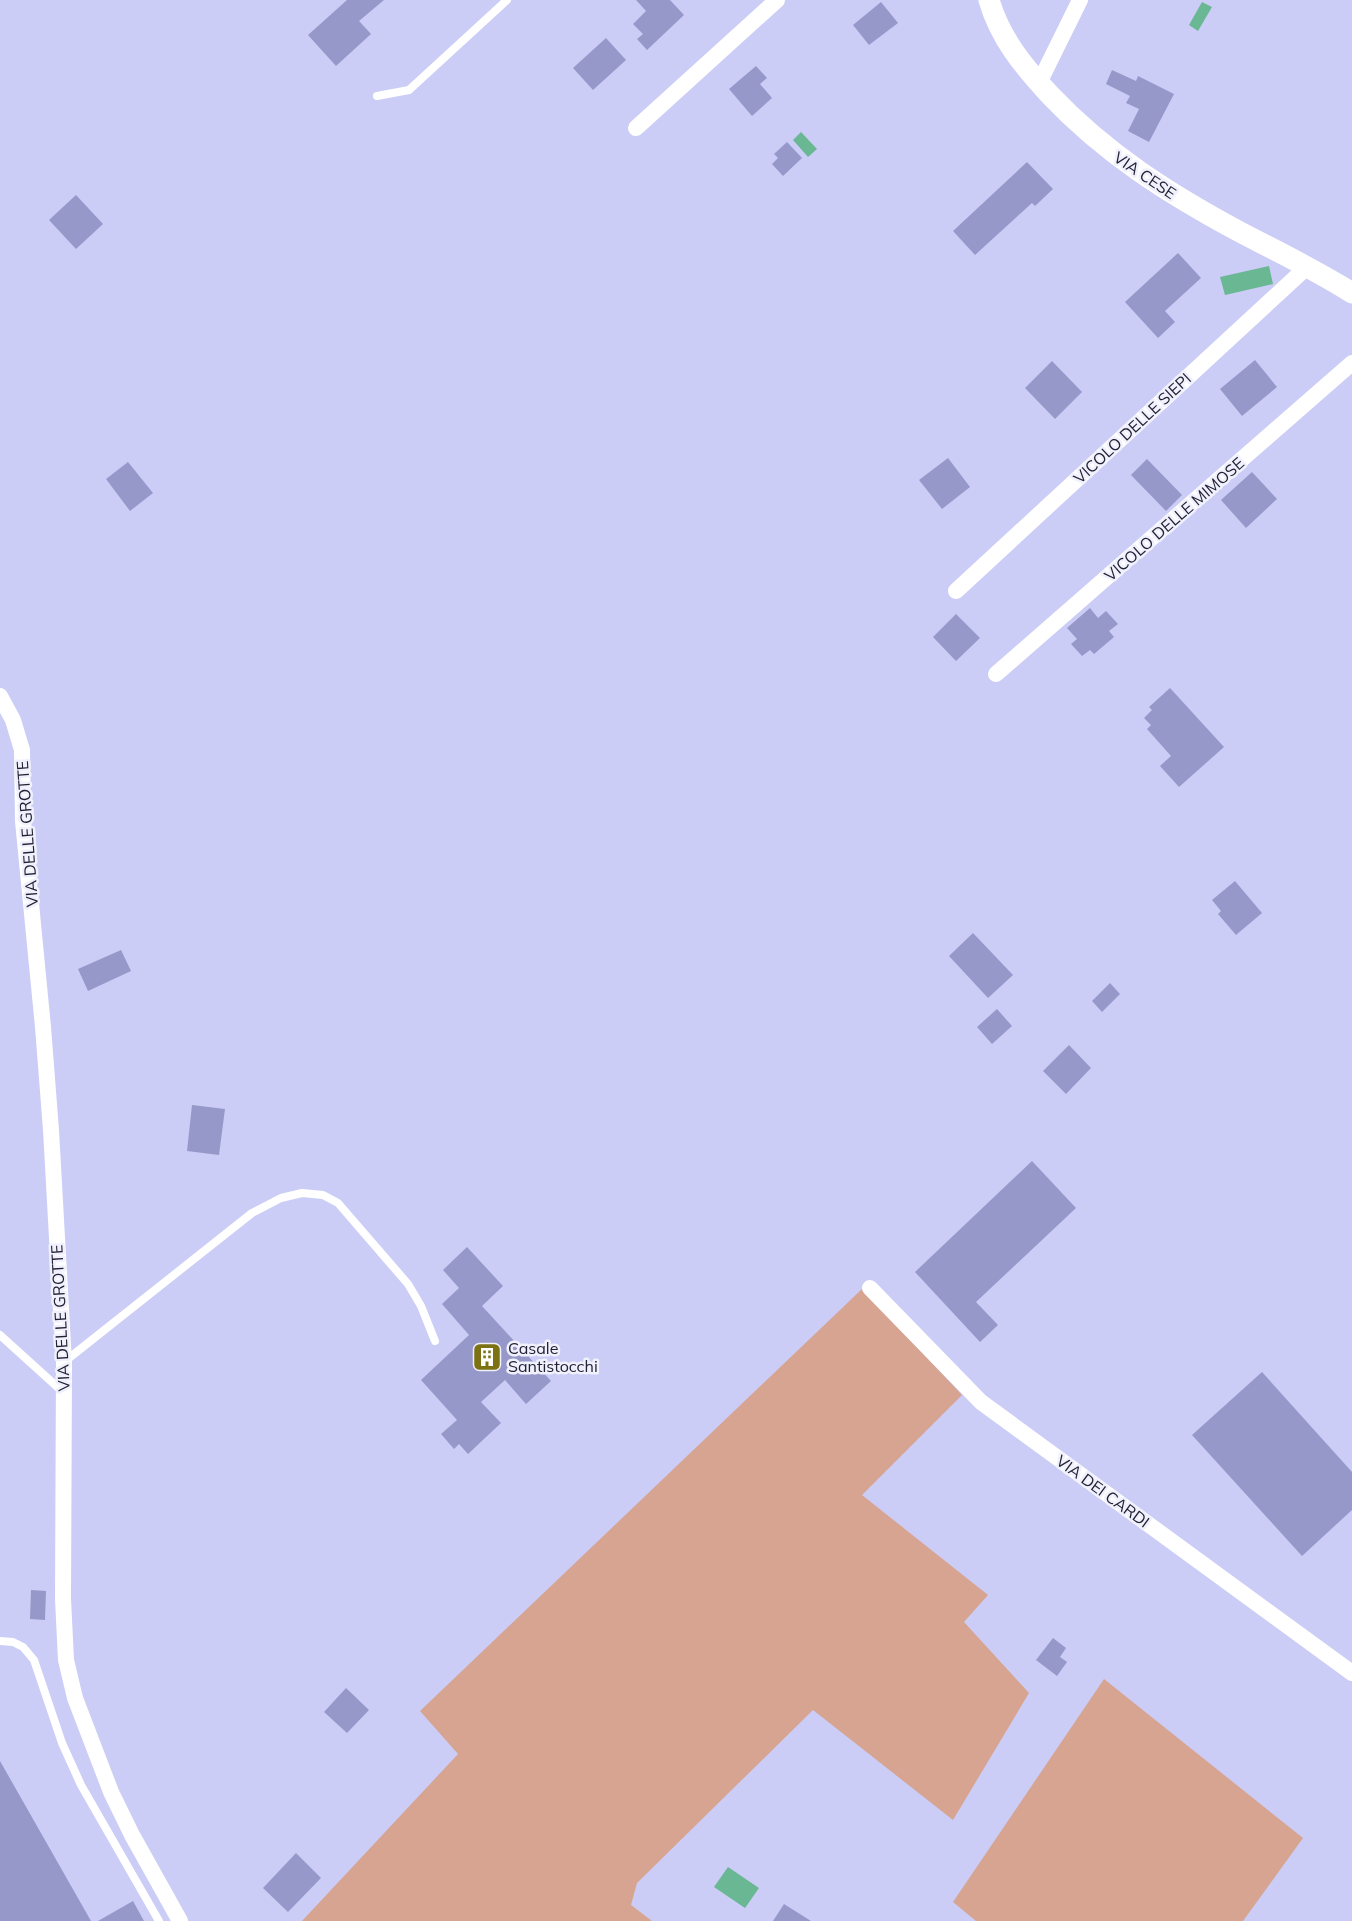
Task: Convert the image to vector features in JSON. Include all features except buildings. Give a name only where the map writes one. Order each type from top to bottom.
[{"type":"street","points":[[636,128],[777,0]]},
{"type":"street","name":"VIA CESE","points":[[989,0],[998,26],[1008,44],[1039,83],[1083,129],[1134,169],[1217,219],[1308,266],[1352,293]]},
{"type":"street","points":[[1039,83],[1080,0]]},
{"type":"street","name":"VICOLO DELLE SIEPI","points":[[956,591],[1308,266]]},
{"type":"street","name":"VICOLO DELLE MIMOSE","points":[[996,674],[1352,363]]},
{"type":"street","name":"VIA DELLE GROTTE","points":[[0,696],[13,720],[22,750],[23,821],[43,1027],[64,1362],[63,1599],[65,1649],[75,1698],[92,1746],[132,1835],[180,1921]]},
{"type":"street","name":"VIA DEI CARDI","points":[[870,1288],[981,1402],[1352,1673]]},
{"type":"lane","points":[[377,96],[409,90],[507,0]]},
{"type":"lane","points":[[64,1362],[236,1224],[273,1201],[302,1193],[323,1195],[338,1203],[408,1284],[421,1306],[435,1341]]},
{"type":"lane","points":[[0,1335],[64,1393]]},
{"type":"lane","points":[[0,1641],[13,1642],[23,1647],[34,1660],[62,1743],[81,1785],[159,1921]]},
{"type":"shaded area","points":[[1202,2],[1212,7],[1198,31],[1189,25]]},
{"type":"shaded area","points":[[801,132],[817,149],[808,157],[793,140]]},
{"type":"shaded area","points":[[1269,266],[1273,284],[1225,295],[1220,277]]},
{"type":"shaded area","points":[[862,1289],[962,1395],[862,1495],[988,1595],[964,1622],[1029,1693],[953,1820],[813,1710],[637,1883],[631,1905],[652,1921],[302,1921],[458,1754],[420,1711]]},
{"type":"shaded area","points":[[1104,1679],[1303,1838],[1243,1921],[976,1921],[953,1902]]},
{"type":"shaded area","points":[[728,1867],[759,1888],[745,1908],[714,1887]]},
{"type":"place","name":"Casale Santistocchi","points":[[487,1357]]}]
